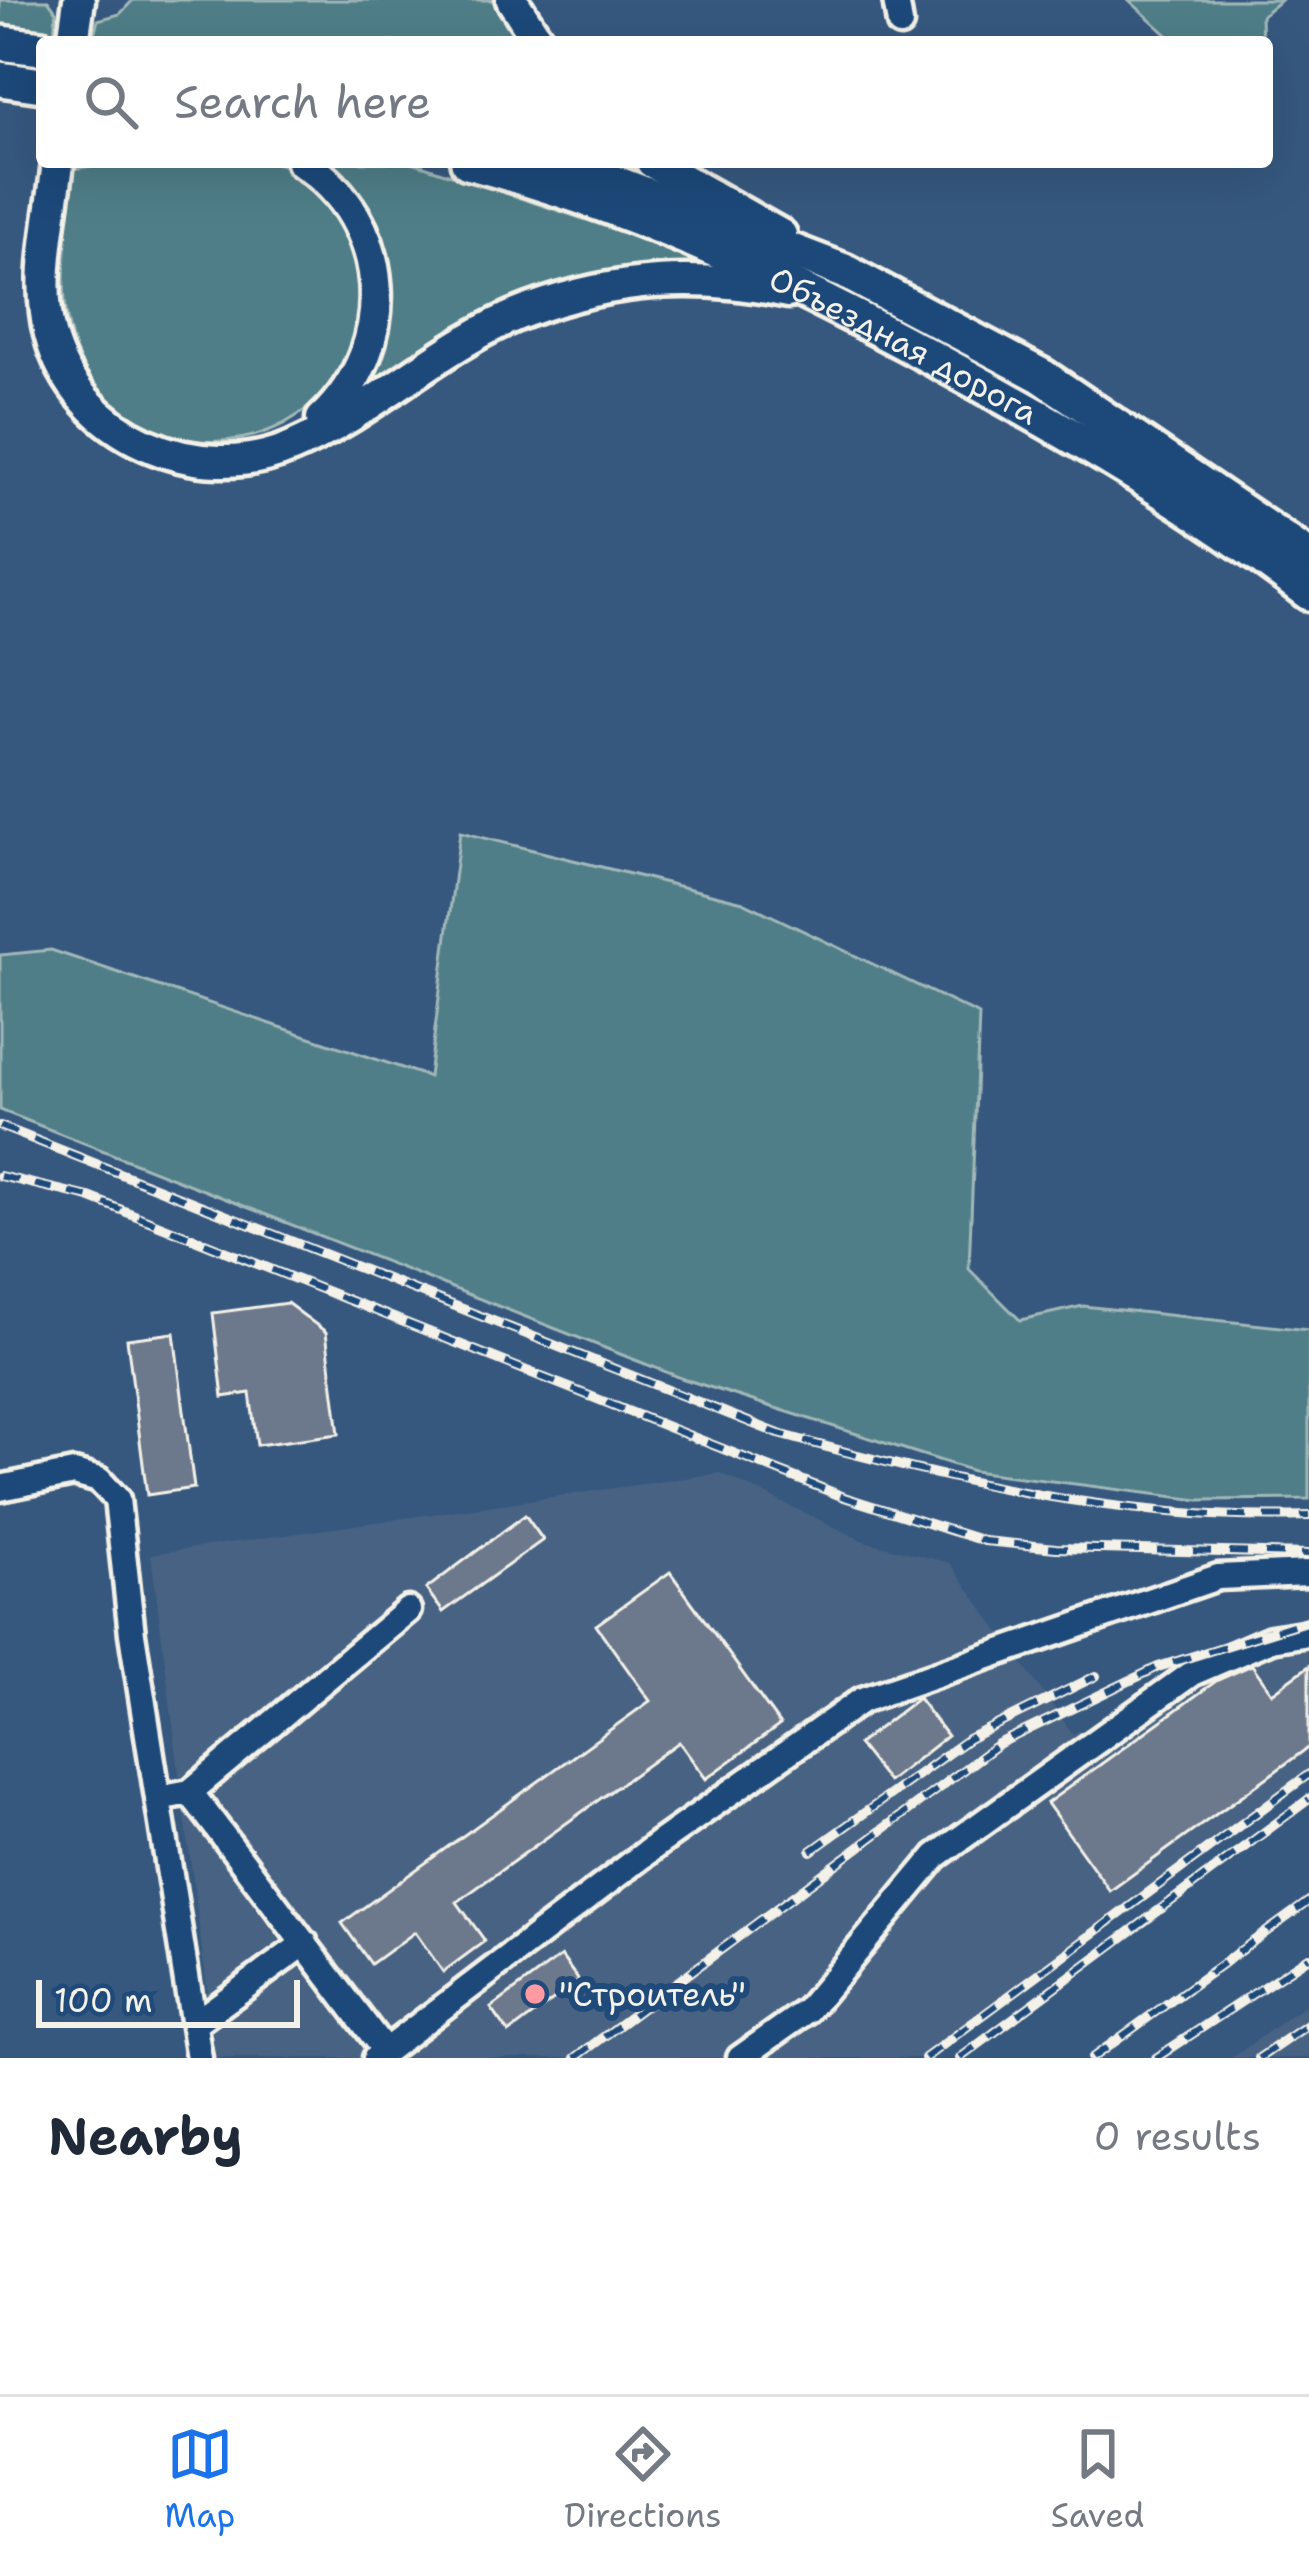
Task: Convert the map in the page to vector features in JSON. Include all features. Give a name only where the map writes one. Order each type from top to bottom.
[{"type":"highway","points":[[0,43],[36,47]]},
{"type":"highway","points":[[0,79],[36,84]]},
{"type":"highway","name":"Объездная дорога","points":[[486,168],[835,285],[1154,483],[1309,592]]},
{"type":"highway","name":"Объездная дорога","points":[[574,168],[1042,376],[1309,557]]},
{"type":"main road","points":[[75,36],[79,0]]},
{"type":"main road","points":[[512,0],[534,36]]},
{"type":"main road","points":[[58,168],[45,299],[55,349],[75,386],[122,434],[180,457],[243,461],[291,448],[458,343],[523,312],[585,292],[703,278],[835,285]]},
{"type":"main road","points":[[291,448],[355,380],[370,345],[377,297],[369,247],[358,221],[333,184],[310,168]]},
{"type":"main road","points":[[661,168],[835,285]]},
{"type":"street","points":[[0,1488],[74,1473],[98,1480],[117,1499],[199,2058]]},
{"type":"street","points":[[190,1792],[305,1943],[380,2054],[658,1844],[862,1700],[1218,1577],[1309,1573]]},
{"type":"street","points":[[158,1798],[190,1792],[408,1610]]},
{"type":"street","points":[[740,2058],[808,2010],[936,1856],[1192,1673],[1271,1639],[1309,1633]]},
{"type":"street","points":[[194,2024],[238,1987],[305,1943]]},
{"type":"shaded area","points":[[720,1473],[864,1541],[950,1563],[1073,1734],[1263,1645],[1309,1640],[1309,1772],[932,2058],[216,2058],[151,1554]]},
{"type":"shaded area","points":[[1309,2002],[1309,2058],[1232,2058]]},
{"type":"green space","points":[[0,0],[48,0],[56,11],[54,35],[0,29]]},
{"type":"green space","points":[[133,0],[492,0],[515,36],[94,34],[98,20],[120,14]]},
{"type":"green space","points":[[1129,0],[1281,0],[1261,16],[1262,36],[1168,36]]},
{"type":"green space","points":[[287,168],[302,176],[340,219],[359,258],[361,316],[334,380],[298,415],[255,435],[208,441],[162,433],[120,411],[88,374],[68,324],[64,267],[73,169]]},
{"type":"green space","points":[[334,168],[430,168],[728,267],[634,269],[541,289],[484,314],[366,388],[385,328],[388,266],[370,209]]},
{"type":"green space","points":[[460,832],[743,902],[979,1015],[969,1269],[1020,1320],[1083,1306],[1309,1330],[1309,1499],[1199,1500],[973,1471],[681,1378],[0,1110],[0,955],[51,950],[429,1077]]},
{"type":"building","points":[[287,1303],[326,1332],[339,1434],[257,1445],[250,1393],[223,1397],[213,1313]]},
{"type":"building","points":[[174,1333],[194,1488],[147,1495],[127,1339]]},
{"type":"building","points":[[525,1515],[543,1540],[443,1612],[426,1589]]},
{"type":"building","points":[[670,1572],[780,1725],[706,1779],[679,1742],[457,1902],[485,1941],[443,1972],[415,1932],[371,1964],[342,1923],[650,1701],[596,1625]]},
{"type":"building","points":[[1252,1665],[1272,1693],[1309,1666],[1309,1747],[1110,1891],[1047,1803],[1216,1681]]},
{"type":"building","points":[[918,1698],[947,1736],[888,1782],[858,1744]]},
{"type":"building","name":"\"Строитель\"","points":[[561,1956],[579,1981],[509,2033],[491,2008]]},
{"type":"railway","points":[[0,1126],[779,1434],[909,1468],[1041,1495],[1175,1512],[1309,1516]]},
{"type":"railway","points":[[0,1176],[89,1197],[844,1497],[984,1541],[1056,1548],[1309,1554]]},
{"type":"railway","points":[[575,2058],[998,1744],[1158,1667],[1309,1620]]},
{"type":"railway","points":[[811,1851],[968,1739],[1096,1676]]},
{"type":"railway","points":[[925,2058],[1309,1774]]},
{"type":"railway","points":[[960,2058],[1309,1799]]},
{"type":"railway","points":[[1092,2058],[1309,1901]]},
{"type":"railway","points":[[1156,2058],[1309,1957]]},
{"type":"railway","points":[[1259,2058],[1309,2024]]},
{"type":"place","name":"\"Строитель\"","points":[[535,1994]]}]
